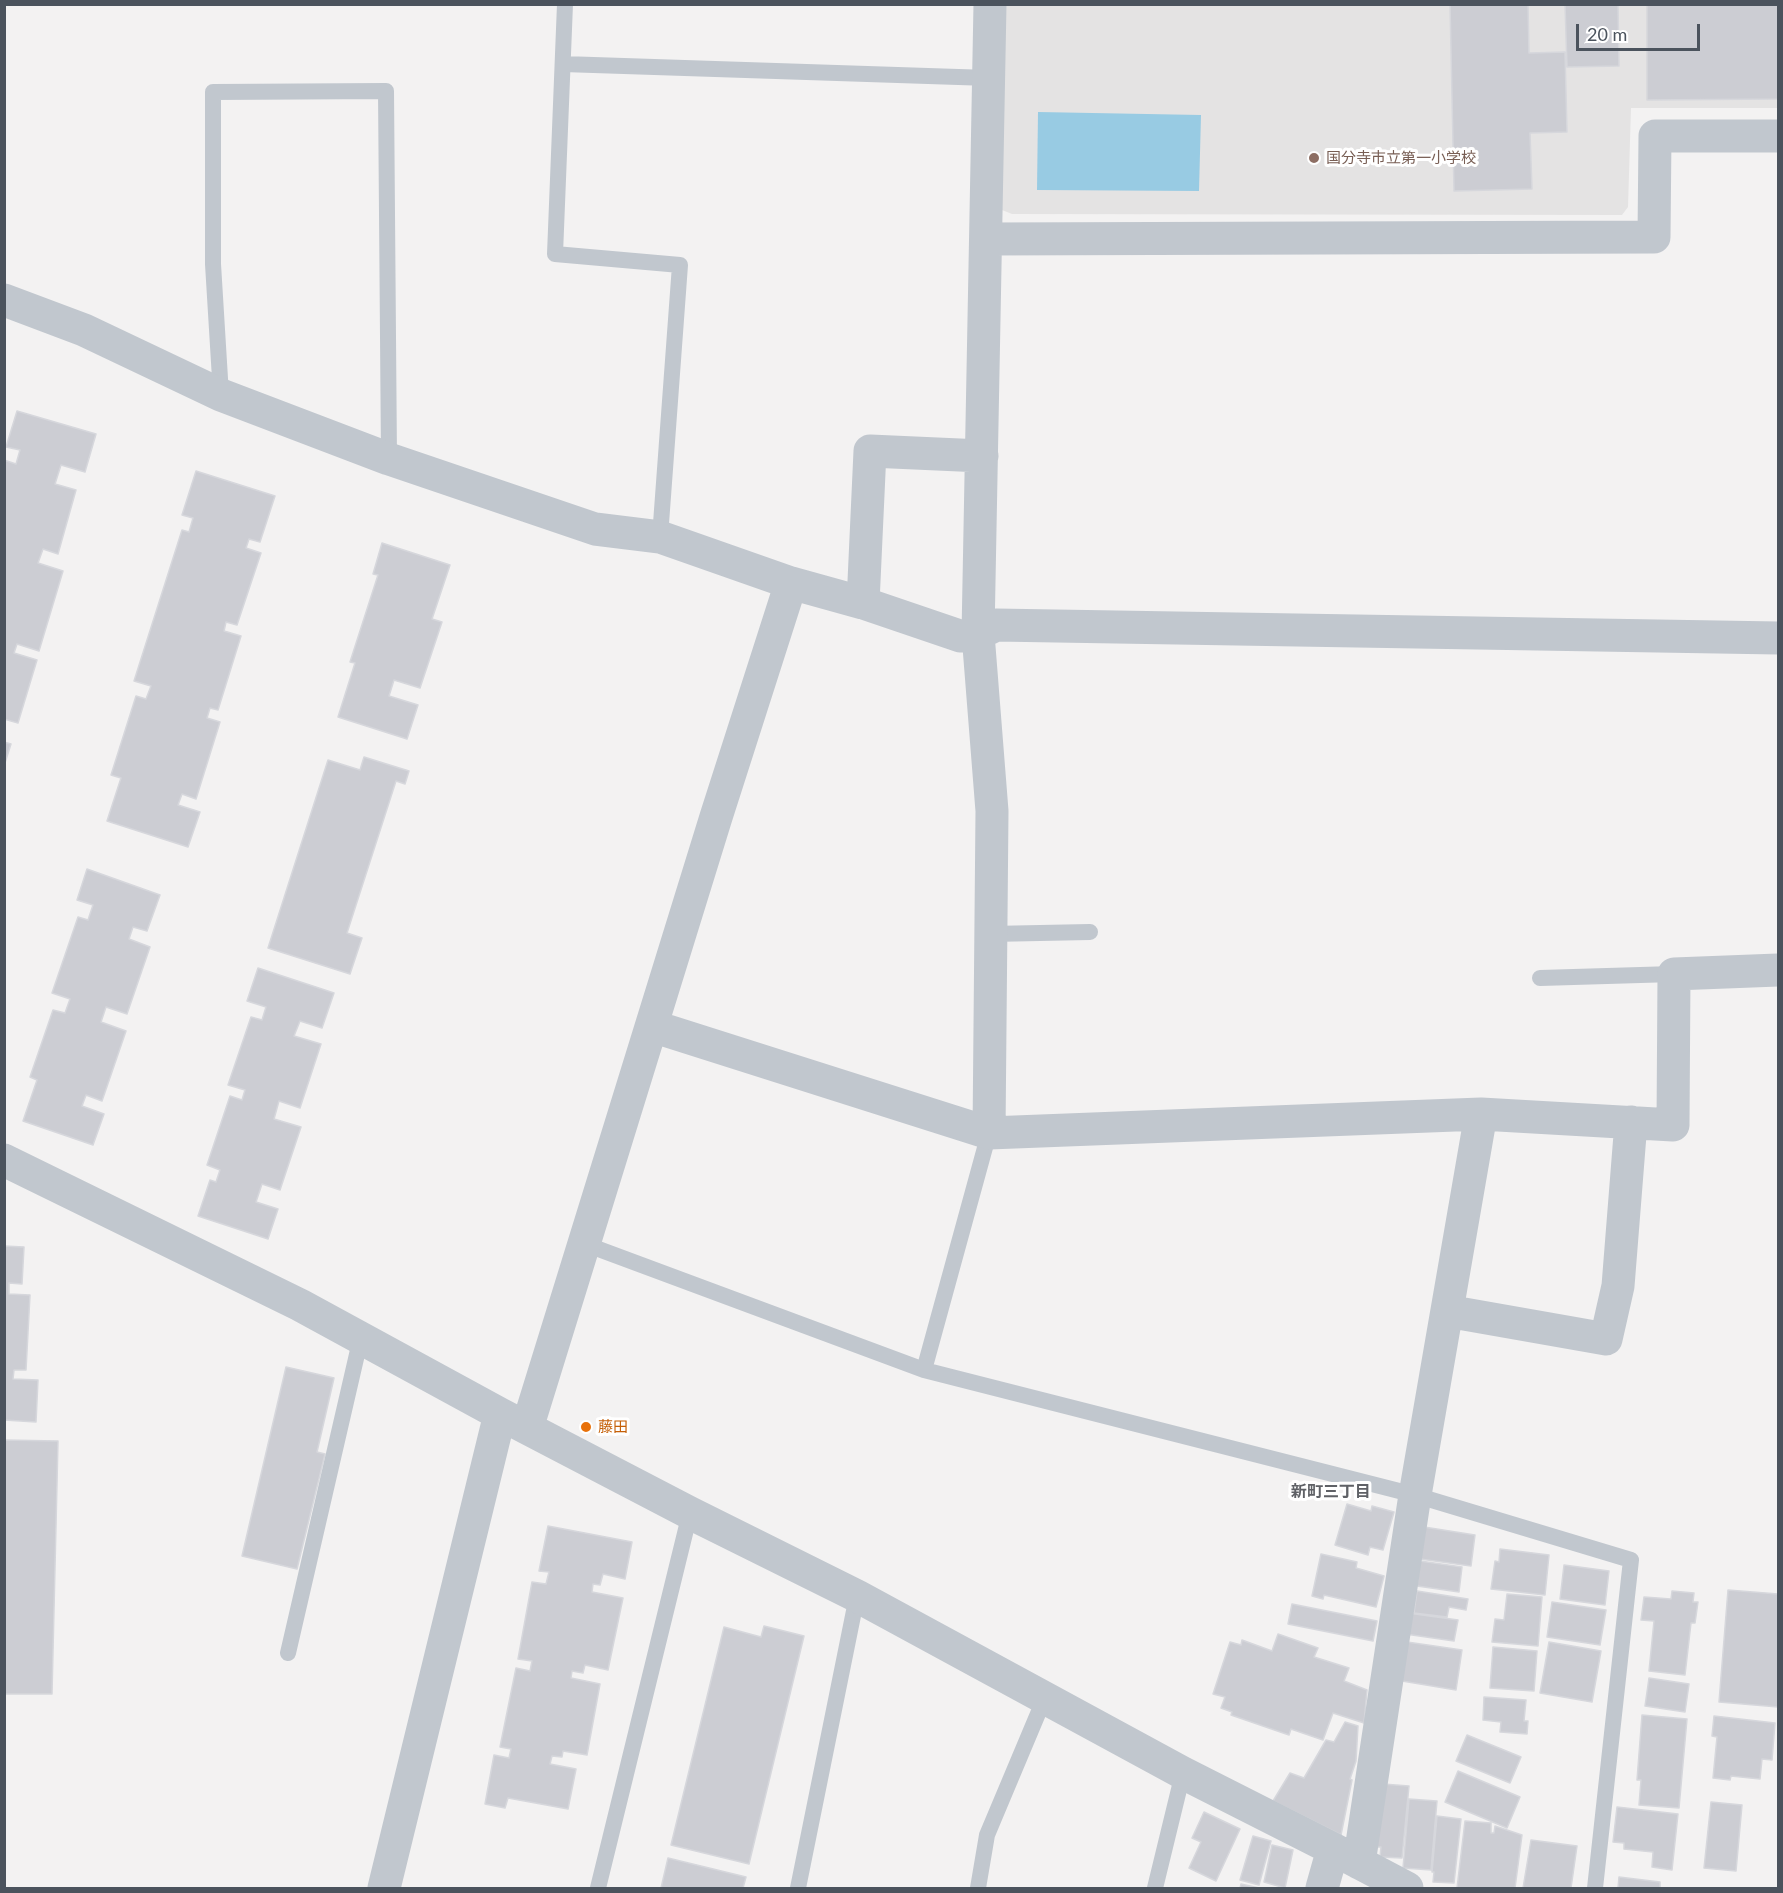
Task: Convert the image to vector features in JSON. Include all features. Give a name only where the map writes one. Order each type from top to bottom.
[{"type":"street","points":[[989,1133],[992,811],[978,634],[990,4]]},
{"type":"street","points":[[987,239],[1654,237],[1655,135],[1779,136]]},
{"type":"street","points":[[4,300],[84,330],[221,395],[389,459],[595,529],[660,537],[960,636],[978,634],[996,625],[1779,638]]},
{"type":"street","points":[[863,603],[870,451],[982,456]]},
{"type":"street","points":[[384,1888],[513,1421],[585,1244],[791,582]]},
{"type":"street","points":[[652,1026],[989,1133],[1481,1114],[1673,1125],[1674,974],[1779,970]]},
{"type":"street","points":[[1322,1888],[1346,1856],[1415,1495],[1481,1114]]},
{"type":"street","points":[[1447,1311],[1606,1339],[1618,1287],[1631,1122]]},
{"type":"street","points":[[4,1160],[300,1305],[513,1421],[857,1596],[1183,1773],[1407,1888]]},
{"type":"lane","points":[[565,4],[555,254],[680,265],[660,537]]},
{"type":"lane","points":[[563,64],[989,78]]},
{"type":"lane","points":[[221,395],[213,264],[213,92],[386,91],[389,459]]},
{"type":"lane","points":[[990,934],[1090,932]]},
{"type":"lane","points":[[1540,978],[1674,974]]},
{"type":"lane","points":[[924,1370],[989,1133]]},
{"type":"lane","points":[[585,1244],[924,1370],[1415,1495],[1631,1560],[1595,1888]]},
{"type":"lane","points":[[288,1653],[361,1337]]},
{"type":"lane","points":[[598,1888],[690,1513]]},
{"type":"lane","points":[[798,1888],[857,1596]]},
{"type":"lane","points":[[978,1888],[987,1836],[1045,1697]]},
{"type":"lane","points":[[1155,1888],[1183,1773]]},
{"type":"shaded area","name":"国分寺市立第一小学校","points":[[1003,5],[1778,5],[1778,108],[1631,108],[1628,207],[1622,215],[1012,214],[997,208]]},
{"type":"water","points":[[1038,112],[1201,115],[1199,191],[1037,190]]},
{"type":"building","points":[[1450,4],[1528,4],[1529,53],[1565,52],[1567,132],[1530,133],[1532,189],[1454,191]]},
{"type":"building","points":[[1565,4],[1618,4],[1619,66],[1567,67]]},
{"type":"building","points":[[1647,4],[1778,4],[1778,99],[1647,100]]},
{"type":"building","points":[[17,411],[96,434],[85,472],[61,465],[55,484],[76,490],[58,554],[43,549],[38,563],[63,571],[39,651],[17,644],[14,653],[37,660],[18,723],[4,719],[4,460],[16,464],[20,450],[6,447]]},
{"type":"building","points":[[196,471],[275,496],[260,542],[249,539],[246,548],[261,553],[237,625],[226,622],[224,631],[241,636],[218,710],[210,708],[207,718],[220,722],[196,799],[182,794],[178,805],[200,812],[188,847],[107,821],[121,778],[111,775],[136,696],[146,699],[151,686],[134,681],[182,530],[189,532],[193,518],[182,515]]},
{"type":"building","points":[[382,543],[450,565],[432,619],[442,622],[420,688],[394,680],[389,696],[418,705],[407,739],[338,717],[355,663],[350,662],[378,575],[373,574]]},
{"type":"building","points":[[4,742],[11,744],[4,766]]},
{"type":"building","points":[[364,757],[409,771],[405,784],[396,781],[347,933],[362,938],[350,974],[268,948],[328,760],[360,770]]},
{"type":"building","points":[[87,869],[160,895],[147,931],[133,927],[129,939],[150,947],[127,1014],[106,1007],[101,1022],[126,1031],[102,1101],[86,1095],[82,1106],[104,1114],[93,1145],[23,1121],[37,1080],[30,1077],[53,1010],[65,1013],[70,999],[52,993],[78,917],[88,920],[93,905],[77,900]]},
{"type":"building","points":[[258,968],[334,993],[322,1028],[300,1021],[294,1036],[321,1044],[300,1108],[279,1101],[274,1119],[301,1127],[280,1190],[262,1184],[256,1202],[278,1209],[268,1239],[198,1216],[210,1180],[216,1182],[220,1170],[207,1165],[230,1096],[242,1100],[245,1090],[228,1085],[251,1017],[262,1020],[266,1007],[247,1001]]},
{"type":"building","points":[[4,1246],[24,1247],[22,1284],[9,1283],[9,1294],[30,1295],[26,1370],[14,1370],[13,1379],[38,1380],[36,1422],[4,1420]]},
{"type":"building","points":[[286,1367],[334,1378],[317,1452],[325,1454],[297,1569],[242,1556]]},
{"type":"building","points":[[4,1440],[58,1441],[52,1694],[4,1694]]},
{"type":"building","points":[[1347,1504],[1371,1511],[1372,1506],[1394,1512],[1383,1550],[1370,1547],[1368,1555],[1335,1545]]},
{"type":"building","points":[[548,1526],[632,1542],[625,1579],[603,1574],[600,1585],[593,1584],[592,1592],[623,1598],[608,1670],[585,1665],[583,1673],[572,1671],[571,1678],[600,1684],[587,1755],[563,1751],[562,1757],[552,1756],[550,1764],[576,1769],[568,1809],[508,1798],[505,1808],[485,1804],[494,1755],[509,1758],[511,1749],[500,1747],[516,1668],[530,1671],[532,1661],[518,1659],[532,1582],[546,1584],[549,1572],[539,1571]]},
{"type":"building","points":[[1424,1527],[1475,1535],[1471,1566],[1420,1559]]},
{"type":"building","points":[[1500,1549],[1549,1555],[1545,1595],[1491,1589],[1495,1561],[1499,1562]]},
{"type":"building","points":[[1321,1554],[1357,1562],[1356,1568],[1384,1576],[1376,1607],[1324,1595],[1323,1599],[1312,1596]]},
{"type":"building","points":[[1420,1561],[1462,1567],[1459,1592],[1417,1586]]},
{"type":"building","points":[[1564,1565],[1609,1571],[1605,1605],[1560,1599]]},
{"type":"building","points":[[1728,1590],[1778,1594],[1778,1707],[1719,1702]]},
{"type":"building","points":[[1417,1591],[1468,1599],[1466,1610],[1449,1607],[1447,1617],[1414,1613]]},
{"type":"building","points":[[1672,1591],[1694,1593],[1693,1602],[1698,1602],[1695,1623],[1691,1623],[1685,1675],[1649,1671],[1654,1621],[1641,1620],[1644,1597],[1671,1599]]},
{"type":"building","points":[[1507,1594],[1542,1597],[1538,1646],[1492,1642],[1495,1619],[1504,1620]]},
{"type":"building","points":[[1552,1602],[1606,1610],[1600,1645],[1547,1637]]},
{"type":"building","points":[[1292,1604],[1377,1621],[1373,1641],[1288,1624]]},
{"type":"building","points":[[1408,1613],[1458,1620],[1454,1641],[1405,1634]]},
{"type":"building","points":[[764,1626],[804,1636],[749,1864],[671,1845],[724,1627],[761,1637]]},
{"type":"building","points":[[1278,1634],[1318,1648],[1314,1657],[1349,1668],[1344,1681],[1367,1690],[1364,1723],[1333,1713],[1323,1740],[1291,1729],[1289,1735],[1231,1715],[1232,1712],[1221,1708],[1225,1697],[1213,1694],[1230,1642],[1241,1645],[1242,1640],[1272,1651]]},
{"type":"building","points":[[1407,1642],[1462,1650],[1456,1690],[1402,1681]]},
{"type":"building","points":[[1549,1642],[1601,1651],[1592,1702],[1540,1693]]},
{"type":"building","points":[[1493,1647],[1537,1651],[1534,1691],[1490,1688]]},
{"type":"building","points":[[1649,1678],[1689,1684],[1685,1712],[1645,1706]]},
{"type":"building","points":[[1484,1697],[1526,1700],[1524,1721],[1528,1721],[1527,1734],[1500,1732],[1501,1722],[1483,1720]]},
{"type":"building","points":[[1642,1715],[1687,1719],[1679,1808],[1639,1805],[1641,1780],[1637,1780]]},
{"type":"building","points":[[1714,1716],[1775,1723],[1772,1760],[1762,1759],[1760,1779],[1731,1776],[1730,1780],[1713,1778],[1717,1737],[1712,1736]]},
{"type":"building","points":[[1345,1722],[1358,1726],[1356,1761],[1350,1779],[1352,1780],[1341,1835],[1273,1801],[1290,1773],[1304,1778],[1326,1740],[1334,1742]]},
{"type":"building","points":[[1467,1735],[1521,1757],[1510,1783],[1456,1761]]},
{"type":"building","points":[[1458,1771],[1520,1797],[1507,1828],[1445,1802]]},
{"type":"building","points":[[1383,1784],[1409,1786],[1402,1858],[1380,1857],[1381,1847],[1376,1847]]},
{"type":"building","points":[[1409,1799],[1437,1801],[1431,1870],[1403,1868]]},
{"type":"building","points":[[1711,1802],[1742,1805],[1736,1871],[1704,1868]]},
{"type":"building","points":[[1617,1807],[1678,1814],[1672,1870],[1652,1867],[1653,1852],[1624,1849],[1624,1843],[1613,1842]]},
{"type":"building","points":[[1204,1812],[1240,1829],[1216,1881],[1189,1868],[1201,1842],[1192,1838]]},
{"type":"building","points":[[1437,1816],[1461,1819],[1454,1883],[1433,1882]]},
{"type":"building","points":[[1465,1821],[1491,1823],[1491,1833],[1494,1833],[1495,1826],[1522,1835],[1515,1888],[1457,1888]]},
{"type":"building","points":[[1253,1836],[1271,1841],[1259,1885],[1240,1880]]},
{"type":"building","points":[[1531,1840],[1577,1846],[1571,1888],[1523,1888]]},
{"type":"building","points":[[1272,1845],[1293,1850],[1285,1888],[1264,1882]]},
{"type":"building","points":[[668,1858],[746,1877],[743,1888],[661,1888]]},
{"type":"building","points":[[1619,1877],[1660,1882],[1660,1888],[1618,1888]]},
{"type":"building","points":[[1241,1884],[1259,1888],[1240,1888]]},
{"type":"place","name":"国分寺市立第一小学校","points":[[1314,158]]},
{"type":"place","name":"藤田","points":[[586,1427]]},
{"type":"district","name":"新町三丁目","points":[[1331,1492]]}]
